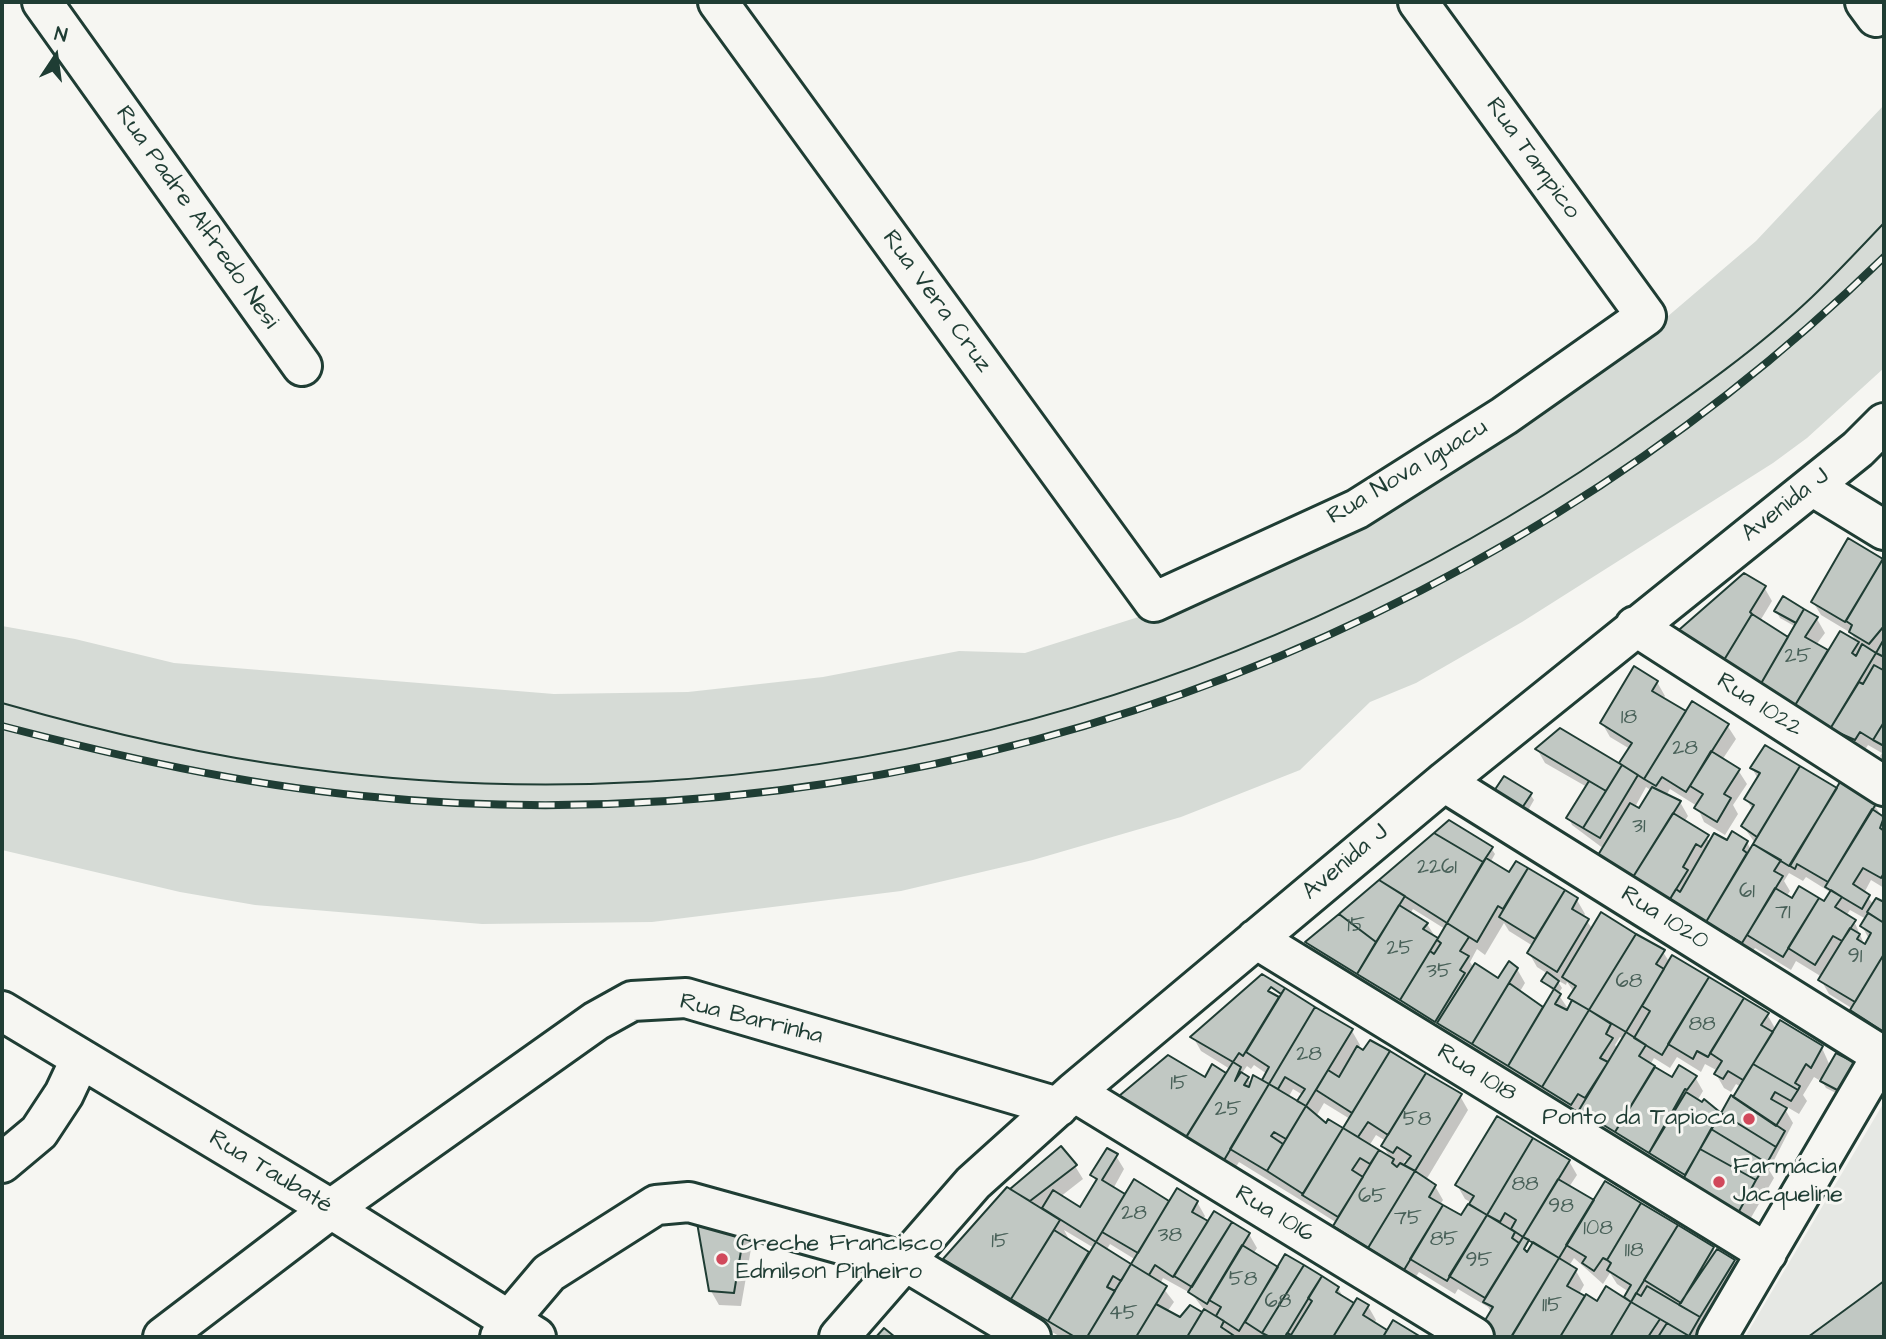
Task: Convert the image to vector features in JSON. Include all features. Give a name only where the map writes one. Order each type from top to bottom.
[{"type":"street","name":"Rua Padre Alfredo Nesi","points":[[42,2],[302,366]]},
{"type":"street","name":"Rua Vera Cruz","points":[[718,2],[1154,602]]},
{"type":"street","name":"Rua Tampico","points":[[1418,2],[1646,316]]},
{"type":"street","name":"Rua Nova Iguacu","points":[[1154,602],[1357,509],[1504,415],[1646,316]]},
{"type":"street","name":"Avenida J","points":[[839,1337],[973,1183],[1066,1100],[1444,782],[1634,626],[1858,449],[1884,423]]},
{"type":"street","points":[[1812,486],[1884,530]]},
{"type":"street","name":"Rua 1022","points":[[1634,626],[1884,786]]},
{"type":"street","name":"Rua 1020","points":[[1444,782],[1883,1056]]},
{"type":"street","name":"Rua 1018","points":[[1256,939],[1768,1253]]},
{"type":"street","name":"Rua Barrinha","points":[[163,1337],[331,1209],[596,1021],[632,1001],[686,998],[1066,1100]]},
{"type":"street","name":"Rua Taubaté","points":[[2,1011],[331,1209],[515,1331]]},
{"type":"street","points":[[1717,1337],[1883,1056]]},
{"type":"street","points":[[2,1163],[39,1132],[64,1094],[80,1060]]},
{"type":"street","name":"Rua 1016","points":[[1066,1100],[1474,1337]]},
{"type":"street","points":[[515,1331],[549,1273],[656,1205],[689,1202],[906,1262],[1031,1337]]},
{"type":"shaded area","points":[[1884,105],[1884,368],[1807,438],[1773,463],[1522,622],[1416,683],[1370,702],[1300,770],[1181,817],[1033,860],[901,891],[652,922],[482,924],[255,905],[180,892],[2,850],[2,626],[75,639],[174,663],[554,694],[688,692],[823,677],[959,651],[1025,653],[1192,600],[1626,352],[1756,241]]},
{"type":"shaded area","points":[[1883,1104],[1884,1337],[1745,1337]]},
{"type":"building","points":[[1848,538],[1883,559],[1845,622],[1811,602]]},
{"type":"building","points":[[1884,557],[1884,626],[1869,644],[1849,632],[1852,625],[1846,621]]},
{"type":"building","points":[[1744,573],[1766,586],[1721,665],[1672,636]]},
{"type":"building","points":[[1783,596],[1804,609],[1796,623],[1774,611]]},
{"type":"building","points":[[1804,609],[1818,617],[1805,637],[1828,650],[1794,707],[1759,687]]},
{"type":"building","points":[[1752,614],[1788,637],[1759,687],[1721,665]]},
{"type":"building","points":[[1840,631],[1859,642],[1852,653],[1856,656],[1862,644],[1876,653],[1830,729],[1794,707]]},
{"type":"building","points":[[1884,639],[1884,657],[1876,653]]},
{"type":"building","points":[[1874,665],[1883,670],[1884,668],[1884,722],[1873,740],[1860,732],[1855,740],[1830,729],[1859,682],[1863,684]]},
{"type":"building","points":[[1634,666],[1658,681],[1652,691],[1686,711],[1644,779],[1619,763],[1632,743],[1600,723]]},
{"type":"building","points":[[1692,701],[1729,724],[1686,792],[1662,777],[1656,786],[1644,779]]},
{"type":"building","points":[[1884,722],[1884,746],[1873,740]]},
{"type":"building","points":[[1560,728],[1622,765],[1606,791],[1535,749]]},
{"type":"building","points":[[1765,745],[1800,766],[1757,837],[1741,826],[1754,805],[1744,799],[1760,773],[1750,768]]},
{"type":"building","points":[[1711,751],[1740,769],[1724,794],[1731,798],[1717,822],[1694,808],[1703,794],[1690,786]]},
{"type":"building","points":[[1622,765],[1638,775],[1600,838],[1583,828]]},
{"type":"building","points":[[1800,766],[1837,788],[1789,866],[1753,844]]},
{"type":"building","points":[[1504,776],[1532,793],[1522,808],[1494,791]]},
{"type":"building","points":[[1589,781],[1606,791],[1583,828],[1566,818]]},
{"type":"building","points":[[1840,782],[1876,804],[1828,882],[1797,864],[1795,869],[1790,866]]},
{"type":"building","points":[[1652,787],[1681,801],[1633,877],[1598,855],[1630,803],[1639,808]]},
{"type":"building","points":[[1872,809],[1884,817],[1880,828],[1884,831],[1884,873],[1881,878],[1863,868],[1853,884],[1870,895],[1862,909],[1825,887]]},
{"type":"building","points":[[1673,813],[1709,835],[1701,847],[1696,844],[1683,867],[1688,870],[1670,899],[1633,877]]},
{"type":"building","points":[[1449,820],[1493,847],[1483,862],[1434,833]]},
{"type":"building","points":[[1732,831],[1748,841],[1743,850],[1747,853],[1706,922],[1670,899],[1676,889],[1680,892],[1714,833],[1727,840]]},
{"type":"building","points":[[1434,833],[1483,862],[1447,923],[1379,880]]},
{"type":"building","points":[[1753,844],[1781,860],[1774,871],[1783,876],[1742,943],[1706,922]]},
{"type":"building","points":[[1486,858],[1509,872],[1516,861],[1528,868],[1503,909],[1498,906],[1477,942],[1447,923]]},
{"type":"building","points":[[1528,868],[1565,890],[1535,939],[1499,917]]},
{"type":"building","points":[[1379,880],[1405,896],[1376,942],[1339,914]]},
{"type":"building","points":[[1799,886],[1819,898],[1783,957],[1747,935],[1775,888],[1792,898]]},
{"type":"building","points":[[1565,890],[1578,898],[1572,909],[1589,919],[1557,972],[1527,953]]},
{"type":"building","points":[[1831,890],[1842,897],[1835,907],[1856,920],[1842,941],[1833,936],[1815,965],[1788,948],[1819,898],[1824,901]]},
{"type":"building","points":[[1876,898],[1884,902],[1884,923],[1867,912]]},
{"type":"building","points":[[1399,905],[1428,923],[1423,929],[1438,938],[1400,1000],[1357,974]]},
{"type":"building","points":[[1601,912],[1636,934],[1589,1010],[1568,998],[1576,986],[1562,977]]},
{"type":"building","points":[[1868,913],[1884,923],[1884,954],[1855,1002],[1818,980],[1850,928],[1860,934],[1857,939],[1865,944],[1871,933],[1860,926]]},
{"type":"building","points":[[1339,914],[1376,942],[1357,974],[1305,942]]},
{"type":"building","points":[[1447,923],[1469,937],[1460,951],[1469,956],[1460,970],[1465,973],[1435,1022],[1400,1000],[1430,951],[1434,954],[1441,943],[1437,940]]},
{"type":"building","points":[[1636,934],[1665,950],[1656,964],[1664,969],[1626,1032],[1589,1010]]},
{"type":"building","points":[[1884,954],[1884,1032],[1850,1010]]},
{"type":"building","points":[[1672,955],[1709,977],[1662,1055],[1634,1038],[1650,1011],[1642,1006]]},
{"type":"building","points":[[1509,961],[1518,968],[1472,1044],[1437,1023],[1475,963],[1498,978]]},
{"type":"building","points":[[1547,972],[1559,981],[1554,989],[1541,981]]},
{"type":"building","points":[[1262,974],[1285,988],[1281,994],[1271,987],[1268,991],[1279,997],[1243,1056],[1239,1053],[1233,1062],[1190,1037]]},
{"type":"building","points":[[1709,977],[1744,998],[1708,1057],[1697,1051],[1693,1059],[1668,1044]]},
{"type":"building","points":[[1509,983],[1543,1007],[1508,1066],[1472,1044]]},
{"type":"building","points":[[1285,988],[1315,1007],[1269,1084],[1262,1080],[1269,1067],[1246,1052]]},
{"type":"building","points":[[1554,989],[1561,994],[1555,1004],[1567,1010],[1572,1000],[1589,1010],[1542,1087],[1508,1066]]},
{"type":"building","points":[[1744,998],[1769,1013],[1761,1025],[1773,1032],[1743,1080],[1728,1071],[1723,1079],[1714,1074],[1722,1061],[1710,1053]]},
{"type":"building","points":[[1315,1007],[1353,1029],[1306,1106],[1297,1101],[1305,1089],[1285,1077],[1278,1089],[1269,1084]]},
{"type":"building","points":[[1589,1010],[1611,1024],[1606,1034],[1613,1038],[1600,1058],[1608,1062],[1585,1098],[1578,1094],[1571,1105],[1542,1087]]},
{"type":"building","points":[[1780,1020],[1823,1046],[1811,1068],[1806,1064],[1795,1083],[1800,1086],[1798,1090],[1753,1064]]},
{"type":"building","points":[[1626,1032],[1646,1045],[1639,1056],[1655,1066],[1615,1132],[1579,1110]]},
{"type":"building","points":[[1370,1040],[1390,1051],[1352,1113],[1316,1090],[1328,1070],[1339,1077],[1357,1046],[1363,1050]]},
{"type":"building","points":[[1390,1051],[1426,1073],[1388,1135],[1368,1122],[1358,1137],[1343,1128]]},
{"type":"building","points":[[1836,1053],[1856,1063],[1841,1092],[1820,1081]]},
{"type":"building","points":[[1168,1055],[1205,1077],[1212,1064],[1226,1073],[1186,1137],[1119,1096]]},
{"type":"building","points":[[1233,1062],[1241,1067],[1235,1081],[1241,1072],[1249,1077],[1244,1085],[1249,1087],[1253,1075],[1269,1084],[1220,1167],[1182,1144]]},
{"type":"building","points":[[1753,1064],[1798,1090],[1791,1101],[1775,1092],[1771,1099],[1787,1108],[1776,1126],[1733,1097]]},
{"type":"building","points":[[1679,1065],[1697,1076],[1687,1090],[1685,1089],[1649,1153],[1615,1132],[1655,1067],[1672,1077]]},
{"type":"building","points":[[1426,1073],[1462,1094],[1415,1171],[1404,1165],[1411,1156],[1397,1147],[1393,1153],[1381,1146]]},
{"type":"building","points":[[1269,1084],[1306,1106],[1286,1139],[1274,1132],[1271,1136],[1283,1144],[1267,1171],[1230,1149]]},
{"type":"building","points":[[1686,1092],[1702,1102],[1704,1099],[1721,1113],[1685,1175],[1649,1153]]},
{"type":"building","name":"Ponto da Tapioca","points":[[1731,1095],[1785,1131],[1776,1147],[1721,1113]]},
{"type":"building","points":[[1306,1106],[1326,1123],[1328,1119],[1343,1128],[1303,1194],[1267,1171]]},
{"type":"building","points":[[1721,1113],[1776,1147],[1767,1163],[1711,1129]]},
{"type":"building","points":[[1497,1116],[1533,1138],[1487,1215],[1469,1204],[1474,1196],[1455,1185]]},
{"type":"building","points":[[1343,1128],[1379,1150],[1370,1164],[1360,1158],[1352,1170],[1363,1177],[1338,1217],[1302,1195]]},
{"type":"building","points":[[1711,1129],[1767,1163],[1756,1180],[1700,1149]]},
{"type":"building","points":[[1533,1138],[1570,1160],[1523,1237],[1511,1229],[1516,1220],[1505,1213],[1500,1222],[1487,1215]]},
{"type":"building","points":[[1061,1146],[1077,1165],[1030,1201],[1010,1189]]},
{"type":"building","points":[[1107,1148],[1118,1154],[1102,1180],[1125,1194],[1096,1242],[1042,1208],[1053,1190],[1080,1207],[1097,1179],[1090,1175]]},
{"type":"building","name":"Farmácia Jacqueline","points":[[1700,1149],[1756,1180],[1737,1215],[1681,1183]]},
{"type":"building","points":[[1379,1150],[1394,1159],[1392,1163],[1397,1167],[1400,1163],[1415,1171],[1368,1248],[1333,1226]]},
{"type":"building","points":[[1415,1171],[1436,1185],[1429,1197],[1443,1205],[1404,1270],[1368,1248]]},
{"type":"building","points":[[1134,1179],[1169,1201],[1138,1253],[1102,1232]]},
{"type":"building","points":[[1558,1179],[1594,1200],[1559,1258],[1523,1237]]},
{"type":"building","points":[[1605,1181],[1641,1203],[1607,1260],[1603,1258],[1594,1271],[1582,1263],[1586,1257],[1566,1245]]},
{"type":"building","points":[[1007,1187],[1060,1220],[1011,1299],[943,1259]]},
{"type":"building","points":[[1177,1188],[1198,1201],[1192,1212],[1208,1221],[1173,1277],[1155,1265],[1149,1275],[1131,1264]]},
{"type":"building","points":[[1641,1203],[1678,1225],[1631,1302],[1624,1297],[1631,1285],[1607,1270],[1611,1263],[1607,1260]]},
{"type":"building","points":[[1468,1204],[1487,1215],[1447,1281],[1410,1259],[1443,1205],[1461,1215]]},
{"type":"building","points":[[1214,1211],[1232,1222],[1192,1287],[1174,1276]]},
{"type":"building","points":[[1487,1215],[1515,1232],[1512,1238],[1519,1243],[1485,1298],[1449,1276]]},
{"type":"building","name":"Creche Francisco Edmilson Pinheiro","points":[[696,1217],[745,1227],[734,1293],[709,1291]]},
{"type":"building","points":[[1232,1222],[1250,1233],[1207,1304],[1188,1292]]},
{"type":"building","points":[[1678,1225],[1714,1247],[1681,1303],[1644,1280]]},
{"type":"building","points":[[1054,1230],[1089,1252],[1048,1321],[1011,1299]]},
{"type":"building","points":[[1523,1237],[1529,1240],[1524,1249],[1527,1252],[1533,1242],[1559,1258],[1511,1337],[1497,1337],[1481,1327],[1493,1307],[1483,1302]]},
{"type":"building","points":[[1096,1242],[1131,1264],[1121,1281],[1113,1276],[1107,1287],[1115,1291],[1087,1337],[1075,1337],[1048,1321]]},
{"type":"building","points":[[1242,1245],[1278,1267],[1239,1331],[1216,1316],[1221,1307],[1209,1300]]},
{"type":"building","points":[[1717,1249],[1735,1260],[1700,1317],[1679,1305]]},
{"type":"building","points":[[1285,1254],[1304,1265],[1262,1333],[1245,1322]]},
{"type":"building","points":[[1559,1258],[1577,1269],[1567,1286],[1585,1296],[1560,1337],[1512,1336]]},
{"type":"building","points":[[1131,1264],[1167,1286],[1136,1337],[1087,1337]]},
{"type":"building","points":[[1304,1265],[1322,1276],[1285,1337],[1270,1337],[1262,1333]]},
{"type":"building","points":[[1322,1276],[1339,1287],[1336,1292],[1354,1303],[1333,1337],[1285,1337],[1287,1333],[1291,1335],[1312,1301],[1308,1298]]},
{"type":"building","points":[[1884,1281],[1884,1337],[1808,1337],[1864,1296]]},
{"type":"building","points":[[1606,1286],[1631,1302],[1610,1337],[1560,1337],[1586,1294],[1597,1301]]},
{"type":"building","points":[[1647,1286],[1700,1317],[1689,1336],[1631,1302],[1636,1293],[1641,1296]]},
{"type":"building","points":[[1357,1298],[1369,1305],[1363,1315],[1387,1330],[1383,1337],[1333,1337]]},
{"type":"building","points":[[1631,1302],[1660,1319],[1648,1337],[1610,1337]]},
{"type":"building","points":[[1156,1304],[1180,1317],[1190,1305],[1202,1312],[1187,1337],[1136,1337]]},
{"type":"building","points":[[1204,1309],[1224,1321],[1221,1327],[1236,1337],[1187,1337]]},
{"type":"building","points":[[1393,1320],[1421,1337],[1383,1337]]},
{"type":"building","points":[[1667,1323],[1689,1336],[1658,1337]]},
{"type":"building","points":[[884,1328],[895,1337],[876,1337]]},
{"type":"tram line","points":[[2,703],[113,732],[226,756],[302,768],[476,783],[649,782],[821,764],[990,730],[1155,681],[1315,617],[1470,539],[1617,447],[1742,357],[1812,297],[1884,223]]},
{"type":"railway","points":[[2,726],[181,768],[317,791],[363,796],[572,805],[780,790],[984,753],[1183,694],[1374,614],[1556,514],[1727,394],[1884,257]]},
{"type":"place","name":"Ponto da Tapioca","points":[[1749,1119]]},
{"type":"place","name":"Farmácia Jacqueline","points":[[1719,1182]]},
{"type":"place","name":"Creche Francisco Edmilson Pinheiro","points":[[722,1259]]}]
